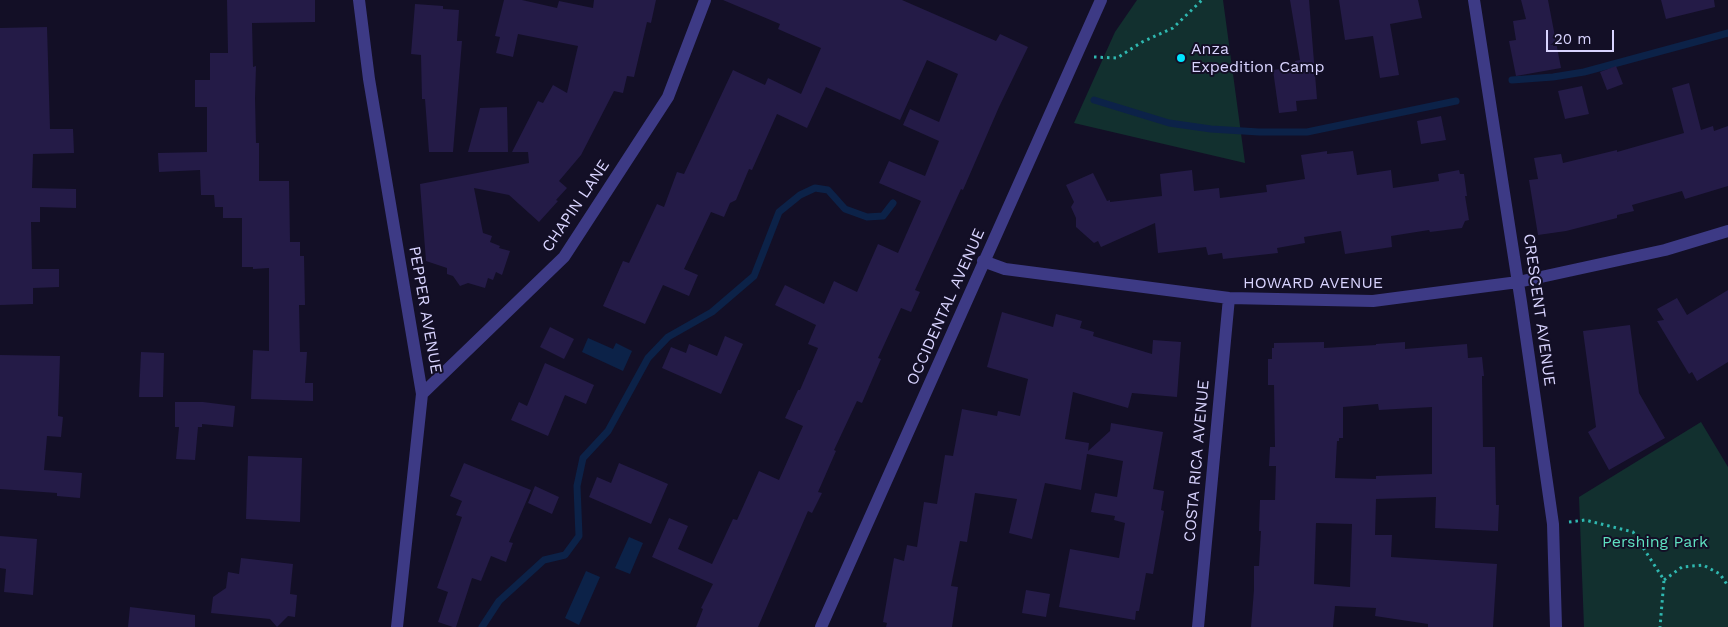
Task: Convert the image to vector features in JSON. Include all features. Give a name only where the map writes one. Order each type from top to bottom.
[{"type":"street","name":"PEPPER AVENUE","points":[[359,0],[369,79],[422,394],[397,627]]},
{"type":"street","name":"CHAPIN LANE","points":[[422,394],[564,258],[668,97],[705,0]]},
{"type":"street","name":"OCCIDENTAL AVENUE","points":[[821,627],[1101,0]]},
{"type":"street","name":"CRESCENT AVENUE","points":[[1474,0],[1553,524],[1556,627]]},
{"type":"street","name":"HOWARD AVENUE","points":[[984,261],[1005,269],[1229,298],[1373,302],[1518,282],[1664,250],[1728,231]]},
{"type":"street","name":"COSTA RICA AVENUE","points":[[1198,627],[1229,298]]},
{"type":"path","points":[[1075,56],[1117,58],[1142,42],[1173,28],[1202,0]]},
{"type":"path","points":[[1553,524],[1586,520],[1633,532],[1664,580],[1660,627]]},
{"type":"path","points":[[1664,580],[1682,567],[1703,565],[1720,574],[1728,586]]},
{"type":"green space","points":[[1137,0],[1223,0],[1245,163],[1074,123],[1115,32]]},
{"type":"green space","name":"Pershing Park","points":[[1701,422],[1728,467],[1728,627],[1584,627],[1579,497]]},
{"type":"water","points":[[588,338],[613,349],[616,343],[632,351],[623,371],[582,352]]},
{"type":"water","points":[[629,537],[643,543],[630,574],[615,568]]},
{"type":"water","points":[[586,571],[600,577],[579,625],[565,618]]},
{"type":"building","points":[[227,0],[315,0],[315,22],[252,23],[253,67],[256,66],[256,143],[259,143],[259,181],[289,181],[290,242],[300,242],[300,256],[304,256],[305,305],[299,305],[300,352],[307,352],[305,383],[313,383],[313,401],[251,399],[253,350],[269,351],[269,268],[253,269],[253,267],[242,267],[242,218],[223,218],[223,207],[215,207],[214,195],[201,195],[200,170],[159,172],[158,153],[207,152],[207,107],[195,107],[195,80],[210,80],[210,53],[228,53]]},
{"type":"building","points":[[504,0],[522,0],[557,8],[559,1],[593,8],[594,0],[656,0],[651,23],[647,22],[634,77],[627,76],[623,93],[614,91],[581,155],[559,181],[567,188],[539,222],[509,195],[474,188],[483,233],[492,236],[490,242],[500,246],[499,248],[510,251],[502,275],[496,272],[493,280],[488,278],[485,288],[468,283],[460,286],[453,276],[447,274],[447,268],[426,261],[420,184],[529,163],[528,152],[512,152],[538,101],[543,103],[553,85],[567,93],[578,46],[518,34],[513,57],[496,53],[500,37],[495,36]]},
{"type":"building","points":[[723,0],[902,0],[996,41],[1000,34],[1028,47],[915,290],[920,292],[911,312],[901,308],[878,358],[881,359],[862,403],[857,401],[834,450],[836,451],[818,492],[822,493],[812,513],[808,511],[758,627],[696,627],[703,609],[701,608],[713,584],[652,557],[669,518],[688,526],[678,549],[712,564],[733,519],[737,520],[759,471],[779,480],[803,426],[785,418],[798,390],[800,390],[818,348],[808,344],[816,325],[775,305],[785,285],[824,304],[834,281],[857,292],[878,244],[898,253],[921,201],[879,183],[889,161],[925,176],[939,141],[903,125],[910,109],[939,122],[958,74],[927,60],[900,120],[826,87],[807,128],[777,114],[752,170],[749,169],[736,200],[730,203],[724,217],[711,212],[684,269],[698,275],[689,296],[663,285],[645,324],[603,306],[623,261],[629,263],[657,204],[664,207],[677,172],[684,174],[733,70],[765,85],[768,78],[801,94],[821,48],[778,29],[780,24]]},
{"type":"building","points":[[1290,0],[1309,0],[1317,99],[1296,101],[1297,111],[1279,113],[1273,70],[1296,67],[1295,61],[1300,60]]},
{"type":"building","points":[[1339,0],[1418,0],[1422,18],[1390,24],[1399,75],[1380,78],[1373,36],[1345,40]]},
{"type":"building","points":[[1521,0],[1548,0],[1561,68],[1516,76],[1509,41],[1516,40],[1513,21],[1526,19]]},
{"type":"building","points":[[1661,0],[1714,0],[1715,7],[1666,19]]},
{"type":"building","points":[[415,4],[443,6],[443,9],[459,10],[457,41],[462,41],[453,152],[429,152],[425,99],[422,99],[421,55],[411,54]]},
{"type":"building","points":[[47,27],[50,129],[73,129],[74,153],[33,154],[32,188],[76,189],[76,208],[40,207],[40,222],[31,222],[32,269],[59,269],[59,287],[33,288],[33,304],[0,305],[0,28]]},
{"type":"building","points":[[1616,66],[1623,84],[1607,90],[1600,72]]},
{"type":"building","points":[[1689,83],[1701,130],[1713,126],[1714,131],[1728,126],[1728,186],[1685,199],[1682,191],[1632,205],[1634,211],[1617,215],[1617,218],[1566,231],[1538,235],[1529,180],[1538,179],[1534,158],[1561,154],[1563,163],[1617,150],[1617,152],[1684,133],[1672,88]]},
{"type":"building","points":[[1582,86],[1589,114],[1565,119],[1558,91]]},
{"type":"building","points":[[507,107],[508,152],[468,152],[480,108]]},
{"type":"building","points":[[1441,116],[1446,140],[1421,144],[1417,121]]},
{"type":"building","points":[[1327,151],[1327,154],[1353,151],[1357,175],[1391,170],[1393,188],[1439,181],[1438,174],[1459,170],[1460,174],[1464,174],[1469,220],[1465,221],[1462,228],[1430,232],[1429,230],[1391,236],[1392,247],[1345,254],[1341,231],[1304,237],[1305,243],[1277,248],[1278,253],[1223,259],[1222,253],[1208,255],[1206,247],[1158,253],[1155,223],[1101,247],[1098,241],[1094,243],[1076,227],[1076,218],[1071,207],[1074,202],[1066,185],[1093,173],[1107,201],[1110,200],[1110,202],[1162,196],[1160,174],[1192,170],[1194,191],[1219,188],[1220,198],[1267,192],[1266,185],[1305,179],[1301,155]]},
{"type":"building","points":[[1728,290],[1728,362],[1697,381],[1692,372],[1689,374],[1657,321],[1664,320],[1657,309],[1677,298],[1687,315]]},
{"type":"building","points":[[1002,312],[1053,327],[1056,314],[1082,321],[1080,328],[1094,332],[1093,336],[1152,354],[1153,340],[1181,342],[1177,397],[1132,393],[1128,408],[1073,392],[1065,439],[1089,443],[1088,451],[1110,431],[1111,423],[1163,432],[1153,489],[1164,491],[1161,510],[1164,511],[1153,574],[1146,573],[1139,611],[1136,611],[1135,620],[1059,607],[1070,549],[1119,558],[1125,523],[1114,520],[1115,516],[1091,512],[1095,493],[1117,497],[1123,461],[1087,454],[1081,490],[1045,483],[1032,539],[1009,533],[1017,499],[975,493],[967,542],[960,541],[951,586],[958,587],[952,627],[886,627],[887,623],[883,622],[894,558],[904,561],[907,545],[917,547],[924,502],[937,504],[945,455],[953,456],[962,409],[997,416],[998,411],[1020,416],[1028,379],[987,367]]},
{"type":"building","points":[[1630,325],[1639,393],[1665,438],[1609,470],[1588,432],[1596,427],[1583,331]]},
{"type":"building","points":[[550,327],[574,339],[564,359],[540,347]]},
{"type":"building","points":[[725,336],[743,344],[721,394],[662,368],[671,347],[686,353],[689,344],[717,356]]},
{"type":"building","points":[[1324,342],[1324,348],[1405,342],[1405,349],[1467,344],[1468,358],[1482,357],[1484,376],[1482,376],[1483,447],[1495,447],[1496,505],[1499,505],[1498,531],[1435,528],[1436,497],[1376,499],[1375,535],[1392,535],[1391,557],[1497,564],[1493,627],[1428,627],[1428,624],[1375,616],[1376,608],[1335,606],[1333,627],[1251,627],[1254,566],[1259,566],[1260,500],[1275,500],[1276,466],[1269,466],[1270,447],[1275,447],[1274,385],[1268,385],[1268,359],[1272,359],[1274,343]],"holes":[[[1378,404],[1379,410],[1432,407],[1432,474],[1376,476],[1376,479],[1335,478],[1337,441],[1339,441],[1339,438],[1343,438],[1343,407]],[[1316,523],[1352,524],[1350,587],[1314,584]]]},
{"type":"building","points":[[141,352],[164,353],[163,397],[139,397]]},
{"type":"building","points":[[0,355],[60,356],[58,416],[63,417],[61,437],[47,436],[44,470],[82,473],[80,498],[57,496],[57,493],[0,489]]},
{"type":"building","points":[[545,363],[594,385],[586,404],[565,395],[548,436],[511,420],[519,402],[527,406]]},
{"type":"building","points":[[175,402],[203,402],[235,406],[233,427],[202,424],[202,427],[198,427],[195,460],[176,459],[179,427],[175,427]]},
{"type":"building","points":[[248,456],[302,458],[300,522],[246,519]]},
{"type":"building","points":[[464,463],[531,490],[509,542],[513,543],[506,562],[491,556],[481,581],[472,578],[456,627],[453,627],[438,622],[448,592],[437,588],[462,517],[456,515],[462,501],[450,496]]},
{"type":"building","points":[[619,463],[668,484],[651,524],[589,497],[597,477],[611,483]]},
{"type":"building","points":[[535,486],[559,497],[552,514],[528,503]]},
{"type":"building","points":[[0,536],[37,539],[33,595],[4,592],[6,569],[0,568]]},
{"type":"building","points":[[241,558],[293,564],[290,594],[297,595],[295,617],[288,616],[277,627],[270,619],[211,613],[213,597],[226,588],[228,572],[239,574]]},
{"type":"building","points":[[1026,590],[1050,594],[1046,617],[1022,613]]},
{"type":"building","points":[[130,607],[195,615],[195,627],[128,627]]},
{"type":"waterway","points":[[1512,80],[1553,77],[1584,72],[1728,33]]},
{"type":"waterway","points":[[1094,100],[1169,123],[1211,129],[1259,132],[1307,132],[1456,101]]},
{"type":"waterway","points":[[482,627],[499,601],[544,560],[565,555],[579,536],[577,486],[583,458],[608,431],[648,358],[668,337],[712,312],[754,276],[779,212],[800,195],[815,188],[828,190],[845,209],[867,217],[883,216],[893,203]]},
{"type":"place","name":"Anza Expedition Camp","points":[[1181,58]]}]
